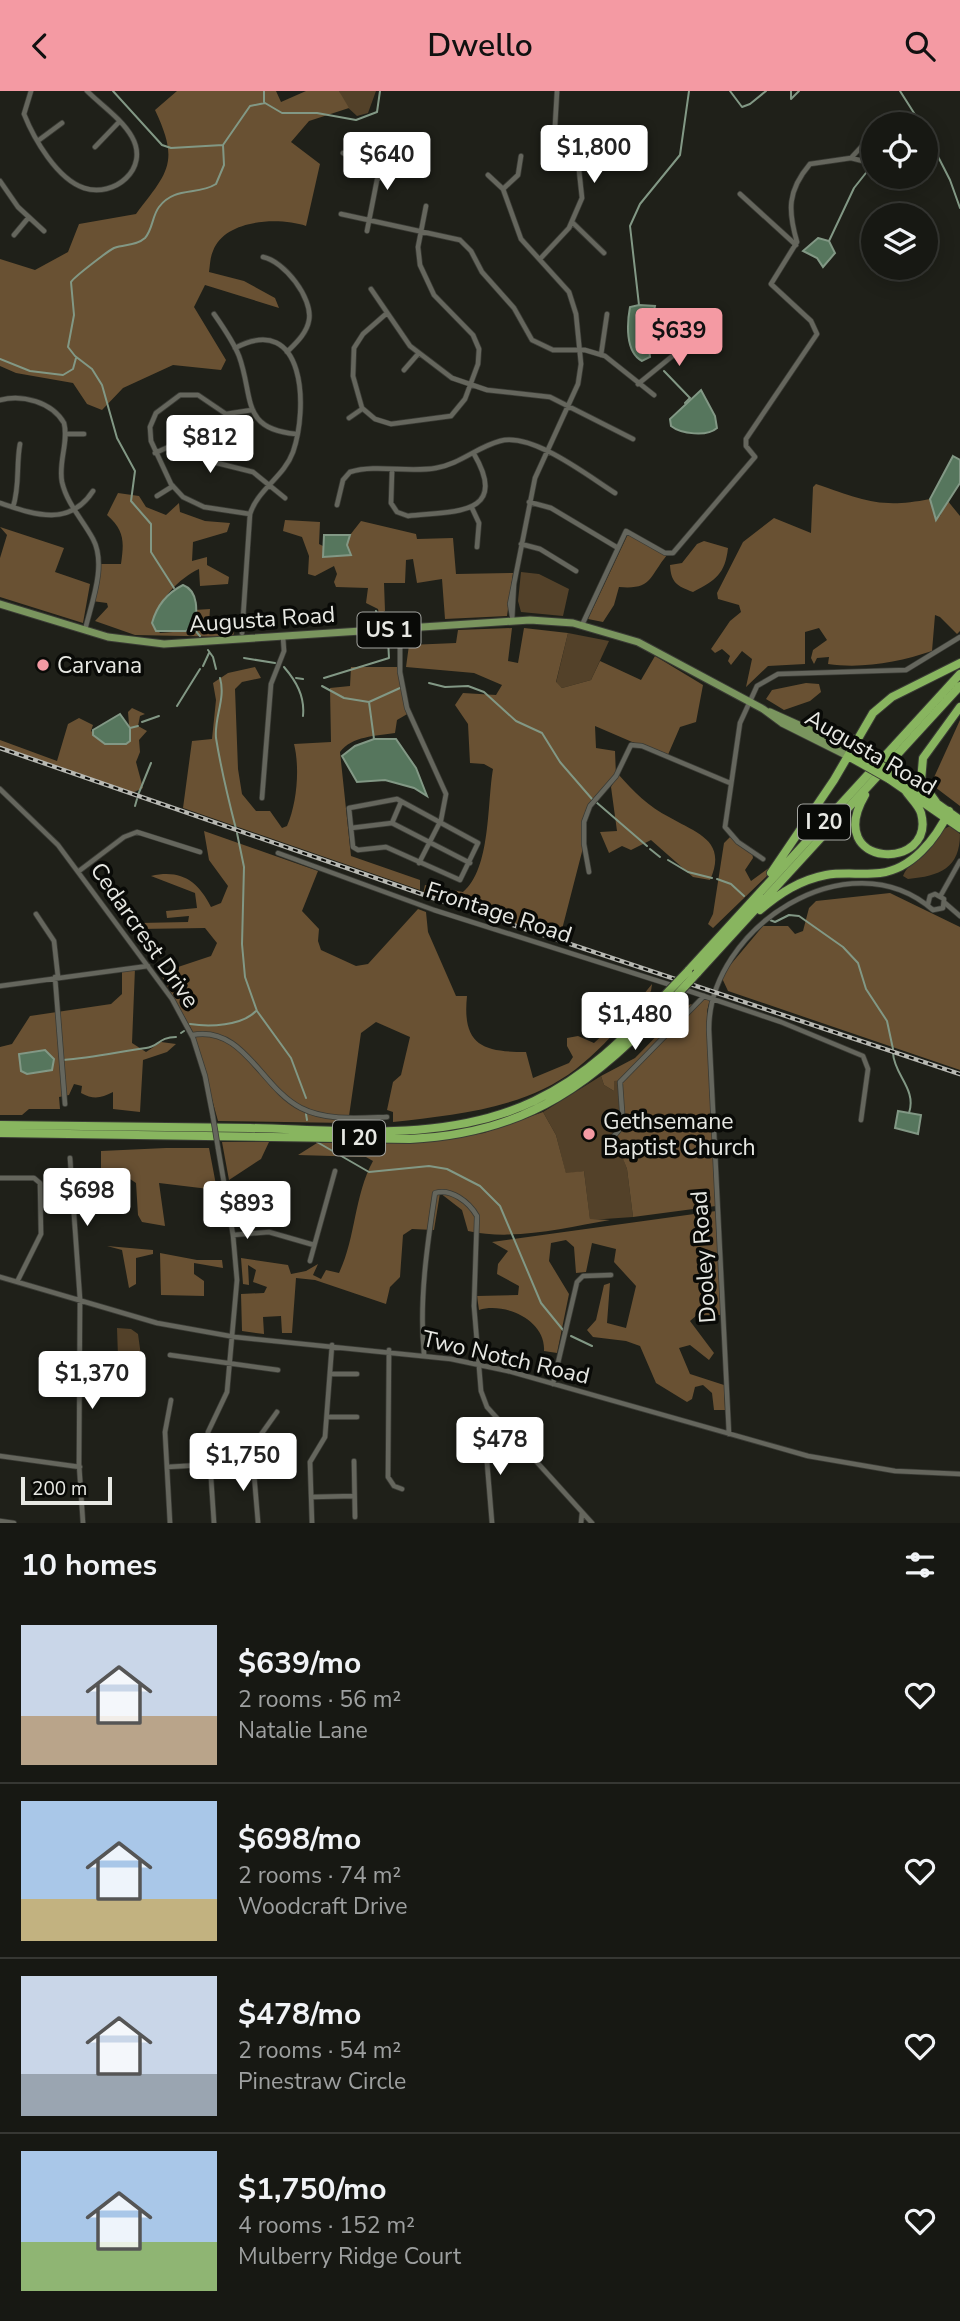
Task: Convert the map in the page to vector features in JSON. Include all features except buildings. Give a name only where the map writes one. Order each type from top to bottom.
[{"type":"highway","points":[[755,897],[850,753],[865,723],[881,705],[960,663]]},
{"type":"highway","name":"I 20","points":[[0,1125],[393,1131],[460,1125],[527,1105],[575,1078],[618,1045],[669,996],[755,897],[960,674]]},
{"type":"highway","name":"I 20","points":[[692,972],[722,946],[960,686]]},
{"type":"highway","points":[[936,802],[921,781],[923,758],[960,707]]},
{"type":"highway","points":[[839,742],[857,739]]},
{"type":"highway","name":"Augusta Road","points":[[850,753],[936,802],[960,828]]},
{"type":"highway","name":"Augusta Road","points":[[891,776],[905,790],[960,820]]},
{"type":"highway","points":[[874,781],[858,808],[854,824],[862,844],[878,854],[892,855],[904,851],[919,836],[921,814],[905,790]]},
{"type":"highway","points":[[722,946],[774,899],[802,882],[827,875],[885,872],[910,861],[924,849],[947,814]]},
{"type":"highway","name":"I 20","points":[[0,1133],[410,1139],[466,1133],[517,1118],[577,1087],[616,1057],[669,996]]},
{"type":"main road","name":"Augusta Road","points":[[0,604],[108,637],[164,645],[242,636],[283,637],[512,619],[582,625],[638,642],[763,709],[839,742],[850,753]]},
{"type":"main road","name":"Augusta Road","points":[[763,709],[782,723],[850,753]]},
{"type":"street","points":[[31,91],[24,114],[38,140],[65,176],[81,187],[105,190],[121,184],[135,165],[134,141],[87,91]]},
{"type":"street","points":[[540,259],[573,223],[580,204],[581,182],[576,165],[555,126],[556,92]]},
{"type":"street","points":[[95,147],[119,122]]},
{"type":"street","points":[[38,140],[62,123]]},
{"type":"street","points":[[851,158],[861,147]]},
{"type":"street","points":[[367,231],[374,191],[381,173],[402,151]]},
{"type":"street","points":[[343,153],[381,173]]},
{"type":"street","points":[[503,189],[518,175],[521,156]]},
{"type":"street","points":[[582,625],[626,531],[665,553],[673,552],[755,457],[746,446],[747,436],[817,334],[811,321],[771,284],[796,245],[789,205],[800,175],[810,164],[851,158],[861,160]]},
{"type":"street","points":[[488,175],[503,189],[519,236],[565,285],[572,299],[580,350],[580,377],[545,452],[529,502],[514,585],[512,619]]},
{"type":"street","points":[[0,181],[29,218],[44,231]]},
{"type":"street","points":[[740,194],[796,245]]},
{"type":"street","points":[[387,313],[359,338],[352,356],[356,395],[362,408],[375,419],[391,424],[438,420],[451,416],[461,406],[479,361],[477,343],[429,287],[418,259],[426,206]]},
{"type":"street","points":[[341,214],[450,236],[465,243],[482,272],[514,308],[527,333],[538,345],[560,352],[580,350],[601,355],[621,366],[638,384],[654,395]]},
{"type":"street","points":[[14,235],[29,218]]},
{"type":"street","points":[[573,223],[604,253]]},
{"type":"street","points":[[262,257],[275,260],[286,268],[310,311],[307,329],[287,352]]},
{"type":"street","points":[[371,289],[418,354],[452,378],[487,390],[537,393],[568,405],[633,439]]},
{"type":"street","points":[[214,314],[235,348],[252,410],[258,421],[270,430],[296,434]]},
{"type":"street","points":[[601,355],[607,314]]},
{"type":"street","points":[[638,384],[683,347],[692,328]]},
{"type":"street","points":[[235,348],[263,339],[287,352],[298,368],[301,383],[296,434],[288,464],[256,500],[250,513],[242,636]]},
{"type":"street","points":[[404,370],[418,354]]},
{"type":"street","points":[[250,513],[198,506],[183,497],[173,486],[155,453],[148,426],[160,409],[183,394],[200,397],[226,414],[252,410]]},
{"type":"street","points":[[0,400],[16,398],[48,406],[60,416],[66,434],[61,477],[73,507],[94,540],[97,554],[96,579],[85,631]]},
{"type":"street","points":[[349,418],[362,408]]},
{"type":"street","points":[[66,434],[85,433]]},
{"type":"street","points":[[337,505],[346,472],[437,468],[504,440],[524,442],[545,452],[615,493]]},
{"type":"street","points":[[13,507],[18,492],[17,464],[20,444]]},
{"type":"street","points":[[155,453],[175,444],[187,444],[213,462],[248,469],[285,498]]},
{"type":"street","points":[[392,471],[390,509],[408,516],[472,508],[483,495],[485,483],[484,471],[474,454]]},
{"type":"street","points":[[157,496],[173,486]]},
{"type":"street","points":[[0,502],[44,516],[59,515],[93,491]]},
{"type":"street","points":[[529,502],[551,508],[618,548]]},
{"type":"street","points":[[472,508],[479,523],[477,547]]},
{"type":"street","points":[[521,544],[540,549],[576,571]]},
{"type":"street","points":[[400,629],[403,692],[409,713],[446,793],[440,822],[419,863]]},
{"type":"street","points":[[262,797],[271,684],[284,650],[283,637]]},
{"type":"street","points":[[763,859],[737,842],[726,830],[730,783],[740,723],[757,686],[778,674],[906,670],[960,637]]},
{"type":"street","points":[[589,871],[583,844],[584,822],[590,806],[616,776],[631,745],[642,746],[730,783]]},
{"type":"street","name":"Cedarcrest Drive","points":[[0,789],[38,822],[79,871],[172,999],[192,1035],[205,1076],[233,1235],[237,1280],[235,1336],[226,1397],[208,1429],[214,1523]]},
{"type":"street","points":[[392,823],[401,801]]},
{"type":"street","points":[[401,801],[440,822],[478,843],[460,880],[455,881],[386,847],[358,850],[353,847],[349,808],[355,805],[401,801]]},
{"type":"street","points":[[351,828],[392,823],[470,863]]},
{"type":"street","points":[[79,871],[124,837],[137,832],[200,852]]},
{"type":"street","name":"Frontage Road","points":[[278,853],[434,910],[781,1022],[863,1056],[868,1069],[861,1119]]},
{"type":"street","points":[[954,913],[944,903],[941,895],[960,861]]},
{"type":"street","name":"Dooley Road","points":[[729,1434],[709,1027],[712,999],[734,954],[779,911],[800,896],[824,888],[888,885],[915,895],[930,897]]},
{"type":"street","name":"Dooley Road","points":[[915,895],[928,904]]},
{"type":"street","points":[[941,895],[930,897],[928,904],[933,910],[960,916]]},
{"type":"street","points":[[939,910],[944,903]]},
{"type":"street","points":[[36,914],[54,941],[65,1104]]},
{"type":"street","points":[[0,986],[148,967]]},
{"type":"street","points":[[614,1136],[623,1125],[620,1083],[704,996]]},
{"type":"street","points":[[192,1035],[216,1036],[236,1045],[284,1097],[309,1112],[331,1117],[387,1118]]},
{"type":"street","points":[[70,1158],[80,1299],[80,1467],[83,1523]]},
{"type":"street","points":[[310,1261],[335,1171]]},
{"type":"street","points":[[0,1178],[37,1179],[40,1183],[42,1228],[19,1280]]},
{"type":"street","points":[[424,1354],[422,1310],[431,1221],[435,1193],[443,1191],[461,1199],[477,1216],[473,1297],[484,1400],[506,1430],[592,1523]]},
{"type":"street","points":[[233,1235],[269,1232],[314,1245]]},
{"type":"street","points":[[553,1384],[577,1282],[583,1276],[611,1275]]},
{"type":"street","name":"Two Notch Road","points":[[0,1277],[19,1280],[157,1323],[235,1336],[424,1354],[480,1364],[729,1434],[857,1466],[960,1474]]},
{"type":"street","points":[[310,1343],[328,1350],[331,1361]]},
{"type":"street","points":[[312,1523],[310,1462],[325,1437],[332,1345]]},
{"type":"street","points":[[389,1350],[388,1476],[394,1486],[402,1489]]},
{"type":"street","points":[[170,1355],[278,1370]]},
{"type":"street","points":[[331,1374],[357,1374]]},
{"type":"street","points":[[170,1523],[165,1432],[171,1400]]},
{"type":"street","points":[[258,1522],[254,1443],[277,1412]]},
{"type":"street","points":[[327,1417],[357,1417]]},
{"type":"street","points":[[492,1523],[486,1450],[506,1430]]},
{"type":"street","points":[[0,1456],[80,1467]]},
{"type":"street","points":[[167,1467],[253,1461]]},
{"type":"street","points":[[354,1461],[355,1517]]},
{"type":"street","points":[[312,1497],[354,1496]]},
{"type":"street","points":[[581,1523],[582,1512]]},
{"type":"street","points":[[0,1521],[14,1523]]},
{"type":"shaded area","points":[[177,91],[276,91],[281,102],[306,91],[339,91],[349,108],[309,121],[291,142],[320,164],[306,226],[282,222],[254,223],[229,232],[219,240],[212,253],[209,272],[244,281],[275,298],[279,308],[205,285],[194,307],[226,360],[221,370],[173,365],[123,388],[102,410],[87,404],[73,383],[16,373],[0,366],[0,259],[35,270],[68,252],[79,224],[136,214],[163,177],[167,166],[167,143],[155,110]]},
{"type":"shaded area","points":[[339,91],[376,91],[368,113],[357,116],[345,105]]},
{"type":"shaded area","points":[[818,238],[829,241],[835,253],[823,267],[817,258],[803,251]]},
{"type":"shaded area","points":[[655,306],[648,341],[650,357],[642,361],[633,351],[628,329],[630,307]]},
{"type":"shaded area","points":[[701,390],[715,416],[717,428],[707,433],[694,433],[671,426],[670,419]]},
{"type":"shaded area","points":[[953,456],[960,460],[960,483],[936,520],[930,499]]},
{"type":"shaded area","points":[[816,484],[847,495],[884,503],[930,499],[935,517],[940,516],[947,500],[960,516],[960,631],[957,634],[935,615],[932,651],[894,661],[854,666],[828,664],[829,657],[817,658],[814,664],[811,658],[813,650],[827,640],[819,628],[805,632],[805,664],[768,666],[746,687],[752,659],[742,651],[731,665],[728,661],[730,656],[722,649],[715,653],[711,649],[730,621],[741,612],[739,605],[718,599],[717,593],[743,542],[774,518],[811,533],[813,487]]},
{"type":"shaded area","points":[[118,493],[139,496],[146,507],[166,515],[179,503],[180,512],[205,521],[230,523],[227,532],[193,542],[192,561],[207,557],[207,565],[229,577],[228,584],[200,586],[199,569],[170,591],[152,623],[160,633],[186,631],[196,624],[194,610],[210,609],[209,623],[224,626],[236,623],[233,637],[135,635],[95,621],[108,607],[107,603],[92,601],[98,564],[121,564],[122,537],[107,515]]},
{"type":"shaded area","points":[[285,520],[320,522],[319,544],[323,546],[323,557],[347,545],[350,535],[361,521],[416,534],[417,539],[453,538],[456,574],[513,573],[507,616],[445,619],[442,579],[417,583],[413,559],[406,560],[405,583],[384,583],[385,611],[379,614],[378,609],[366,603],[368,588],[336,587],[334,582],[337,574],[334,566],[315,576],[308,574],[309,556],[302,537],[283,531]]},
{"type":"shaded area","points":[[0,527],[64,548],[55,572],[90,584],[83,623],[0,597],[0,558],[7,535]]},
{"type":"shaded area","points":[[628,534],[667,555],[644,584],[619,587],[614,605],[603,622],[588,619]]},
{"type":"shaded area","points":[[324,535],[350,535],[347,545],[351,555],[323,557]]},
{"type":"shaded area","points":[[704,541],[728,548],[727,557],[718,575],[693,592],[676,583],[670,565],[682,563],[697,544]]},
{"type":"shaded area","points":[[521,572],[539,574],[569,589],[563,616],[521,612],[518,601]]},
{"type":"shaded area","points":[[183,585],[194,597],[195,627],[186,631],[156,631],[152,623],[157,610],[168,595]]},
{"type":"shaded area","points":[[512,628],[508,661],[518,663],[524,628],[568,633],[556,682],[562,688],[591,680],[600,661],[641,680],[655,656],[703,685],[696,722],[680,727],[667,757],[595,726],[596,748],[615,751],[616,776],[587,811],[584,844],[559,941],[423,894],[425,885],[463,892],[479,868],[486,835],[493,769],[484,764],[470,763],[468,724],[455,705],[463,693],[496,695],[502,685],[474,673],[406,667],[409,645],[456,643],[458,630]]},
{"type":"shaded area","points":[[568,633],[609,641],[591,680],[562,688],[556,683]]},
{"type":"shaded area","points":[[255,667],[261,678],[242,682],[235,689],[238,769],[242,794],[256,811],[270,811],[282,828],[287,826],[295,796],[297,764],[294,744],[331,742],[330,688],[350,686],[351,667],[400,667],[409,713],[397,720],[395,733],[358,740],[340,752],[351,856],[420,880],[420,890],[183,808],[192,741],[212,739],[216,700],[213,683],[228,673]]},
{"type":"shaded area","points":[[806,683],[819,684],[821,692],[810,701],[784,710],[766,699],[772,690]]},
{"type":"shaded area","points":[[132,708],[145,714],[140,716],[138,726],[147,731],[139,740],[140,752],[136,762],[143,788],[130,794],[0,748],[0,740],[57,761],[68,724],[79,718],[93,725],[91,731],[109,745],[126,744],[130,738],[128,712]]},
{"type":"shaded area","points":[[120,714],[130,728],[130,741],[126,744],[105,744],[93,735],[93,730]]},
{"type":"shaded area","points":[[960,720],[960,806],[931,784]]},
{"type":"shaded area","points":[[374,739],[396,739],[416,768],[427,796],[414,788],[385,780],[357,782],[342,756],[355,746]]},
{"type":"shaded area","points":[[618,774],[655,808],[706,839],[715,856],[710,880],[693,877],[651,840],[631,850],[622,846],[609,853],[600,832],[617,831],[611,787]]},
{"type":"shaded area","points":[[950,826],[960,834],[959,846],[952,862],[946,868],[930,875],[908,879],[903,876],[910,866],[927,852],[942,830]]},
{"type":"shaded area","points":[[204,831],[318,871],[302,911],[319,929],[318,941],[321,950],[356,966],[368,964],[418,909],[426,912],[428,932],[456,996],[467,996],[466,1012],[472,1035],[487,1047],[526,1052],[533,1078],[569,1063],[573,1057],[567,1046],[567,1038],[578,1036],[594,1043],[635,1005],[652,984],[651,991],[606,1042],[576,1069],[556,1082],[512,1102],[464,1113],[393,1122],[393,1112],[387,1110],[393,1082],[401,1075],[410,1037],[376,1022],[361,1033],[348,1123],[218,1121],[194,1034],[160,973],[211,956],[217,943],[205,928],[138,929],[139,923],[188,922],[189,916],[167,918],[166,911],[197,908],[195,893],[151,876],[180,876],[200,890],[211,907],[221,903],[228,886],[209,860]]},
{"type":"shaded area","points":[[731,836],[752,852],[753,858],[745,870],[751,881],[770,867],[772,871],[713,928],[708,924],[713,914],[724,843]]},
{"type":"shaded area","points":[[890,893],[960,927],[960,1070],[728,991],[721,976],[763,926],[788,926],[795,934],[803,931],[809,908],[816,901]]},
{"type":"shaded area","points":[[135,968],[132,1043],[146,1052],[161,1042],[176,1044],[167,1052],[143,1060],[140,1112],[113,1109],[113,1092],[101,1097],[90,1097],[81,1093],[82,1086],[74,1084],[69,1095],[59,1097],[60,1109],[29,1109],[22,1115],[0,1115],[0,1047],[12,1044],[30,1016],[111,1004],[122,994],[122,969]]},
{"type":"shaded area","points":[[705,997],[710,999],[707,1011],[716,1206],[633,1217],[627,1169],[614,1136],[622,1128],[621,1080],[614,1081],[614,1091],[604,1085],[601,1076],[635,1058],[684,1008],[691,1004],[695,1007]]},
{"type":"shaded area","points":[[45,1050],[54,1059],[52,1070],[27,1074],[21,1071],[19,1054]]},
{"type":"shaded area","points":[[601,1076],[604,1085],[614,1091],[614,1080],[622,1080],[623,1125],[615,1136],[627,1169],[633,1217],[590,1220],[584,1171],[566,1174],[556,1135],[543,1112]]},
{"type":"shaded area","points":[[898,1111],[921,1115],[918,1134],[895,1128]]},
{"type":"shaded area","points":[[543,1112],[556,1135],[566,1173],[584,1171],[590,1219],[610,1220],[557,1230],[485,1234],[468,1231],[462,1210],[440,1193],[434,1230],[412,1229],[403,1235],[400,1277],[390,1287],[386,1304],[315,1280],[296,1278],[292,1333],[282,1333],[281,1316],[263,1317],[264,1334],[242,1331],[241,1294],[264,1293],[267,1287],[253,1282],[256,1270],[248,1265],[249,1285],[243,1284],[241,1258],[288,1265],[291,1274],[306,1271],[318,1264],[313,1275],[321,1279],[326,1270],[339,1273],[345,1259],[362,1188],[373,1161],[366,1157],[298,1155],[317,1143],[427,1142],[484,1133]]},
{"type":"shaded area","points":[[222,1142],[269,1142],[261,1159],[229,1180]]},
{"type":"shaded area","points":[[209,1148],[217,1190],[159,1183],[165,1226],[142,1222],[138,1215],[136,1183],[127,1177],[101,1179],[101,1151]]},
{"type":"shaded area","points":[[716,1211],[721,1315],[697,1315],[690,1321],[714,1353],[709,1360],[690,1345],[679,1348],[690,1374],[724,1385],[725,1410],[714,1410],[712,1393],[703,1385],[695,1387],[692,1399],[687,1402],[656,1383],[640,1346],[626,1341],[593,1337],[587,1330],[596,1320],[604,1285],[610,1283],[607,1323],[626,1328],[636,1286],[614,1262],[616,1249],[592,1243],[586,1272],[576,1273],[574,1247],[566,1240],[551,1243],[549,1261],[569,1294],[557,1353],[544,1351],[538,1330],[522,1316],[500,1309],[479,1310],[477,1296],[518,1295],[519,1286],[497,1274],[498,1264],[508,1251],[492,1242]]},
{"type":"shaded area","points":[[107,1246],[153,1250],[153,1254],[136,1258],[136,1284],[129,1288],[122,1250]]},
{"type":"shaded area","points":[[160,1253],[197,1260],[222,1260],[223,1268],[194,1263],[194,1274],[204,1281],[204,1296],[161,1295]]},
{"type":"shaded area","points":[[117,1328],[131,1329],[138,1334],[141,1356],[118,1357]]},
{"type":"waterway","points":[[113,91],[162,145],[171,148],[223,145]]},
{"type":"waterway","points":[[264,91],[264,102]]},
{"type":"waterway","points":[[174,588],[151,552],[151,524],[131,501],[135,471],[117,438],[102,385],[92,369],[68,347],[74,315],[71,282],[114,248],[142,241],[165,200],[216,184],[224,165],[223,145],[250,106],[265,103],[282,113],[317,113],[356,120],[377,112],[380,91]]},
{"type":"waterway","points":[[639,305],[630,226],[640,204],[680,155],[689,91]]},
{"type":"waterway","points":[[730,91],[742,107],[766,91]]},
{"type":"waterway","points":[[791,91],[791,99],[799,91]]},
{"type":"waterway","points":[[900,91],[913,112]]},
{"type":"waterway","points":[[938,156],[960,208]]},
{"type":"waterway","points":[[829,241],[854,188],[861,179]]},
{"type":"waterway","points":[[0,359],[30,371],[63,375],[73,369],[76,358]]},
{"type":"waterway","points":[[664,371],[690,398],[685,403]]},
{"type":"waterway","points":[[376,611],[378,616]]},
{"type":"waterway","points":[[194,629],[200,636]]},
{"type":"waterway","points":[[324,678],[389,658],[388,640]]},
{"type":"waterway","points":[[208,650],[216,669]]},
{"type":"waterway","points":[[203,666],[209,653]]},
{"type":"waterway","points":[[244,658],[275,663]]},
{"type":"waterway","points":[[284,667],[299,689],[303,716]]},
{"type":"waterway","points":[[177,706],[200,669]]},
{"type":"waterway","points":[[220,678],[222,693],[216,738],[236,829]]},
{"type":"waterway","points":[[296,678],[303,679]]},
{"type":"waterway","points":[[429,683],[445,687],[468,686],[484,692],[516,721],[542,733],[560,762],[592,799]]},
{"type":"waterway","points":[[322,686],[344,698],[369,702],[400,688]]},
{"type":"waterway","points":[[369,702],[374,739]]},
{"type":"waterway","points":[[142,722],[159,716]]},
{"type":"waterway","points":[[130,728],[138,726]]},
{"type":"waterway","points":[[138,795],[151,763]]},
{"type":"waterway","points":[[135,806],[137,799]]},
{"type":"waterway","points":[[596,802],[647,846]]},
{"type":"waterway","points":[[237,833],[244,867],[242,944],[245,977],[257,1011],[291,1058],[306,1098]]},
{"type":"waterway","points":[[650,849],[660,857]]},
{"type":"waterway","points":[[668,860],[688,872],[712,878]]},
{"type":"waterway","points":[[717,879],[731,884],[744,896]]},
{"type":"waterway","points":[[770,920],[775,922],[789,915],[799,916],[843,947],[858,963],[866,989],[887,1021],[893,1049]]},
{"type":"waterway","points":[[190,1024],[216,1025],[234,1022],[256,1011]]},
{"type":"waterway","points":[[63,1060],[150,1047],[176,1037]]},
{"type":"waterway","points":[[893,1053],[894,1061],[908,1089],[911,1104],[909,1113]]},
{"type":"waterway","points":[[306,1114],[307,1120]]},
{"type":"waterway","points":[[317,1142],[369,1172],[429,1166],[447,1169],[480,1186],[500,1206],[541,1303],[563,1330]]},
{"type":"waterway","points":[[571,1336],[592,1346]]},
{"type":"railway","points":[[0,748],[465,909],[960,1074]]},
{"type":"place","name":"Carvana","points":[[43,665]]},
{"type":"place","name":"Gethsemane Baptist Church","points":[[589,1134]]}]
